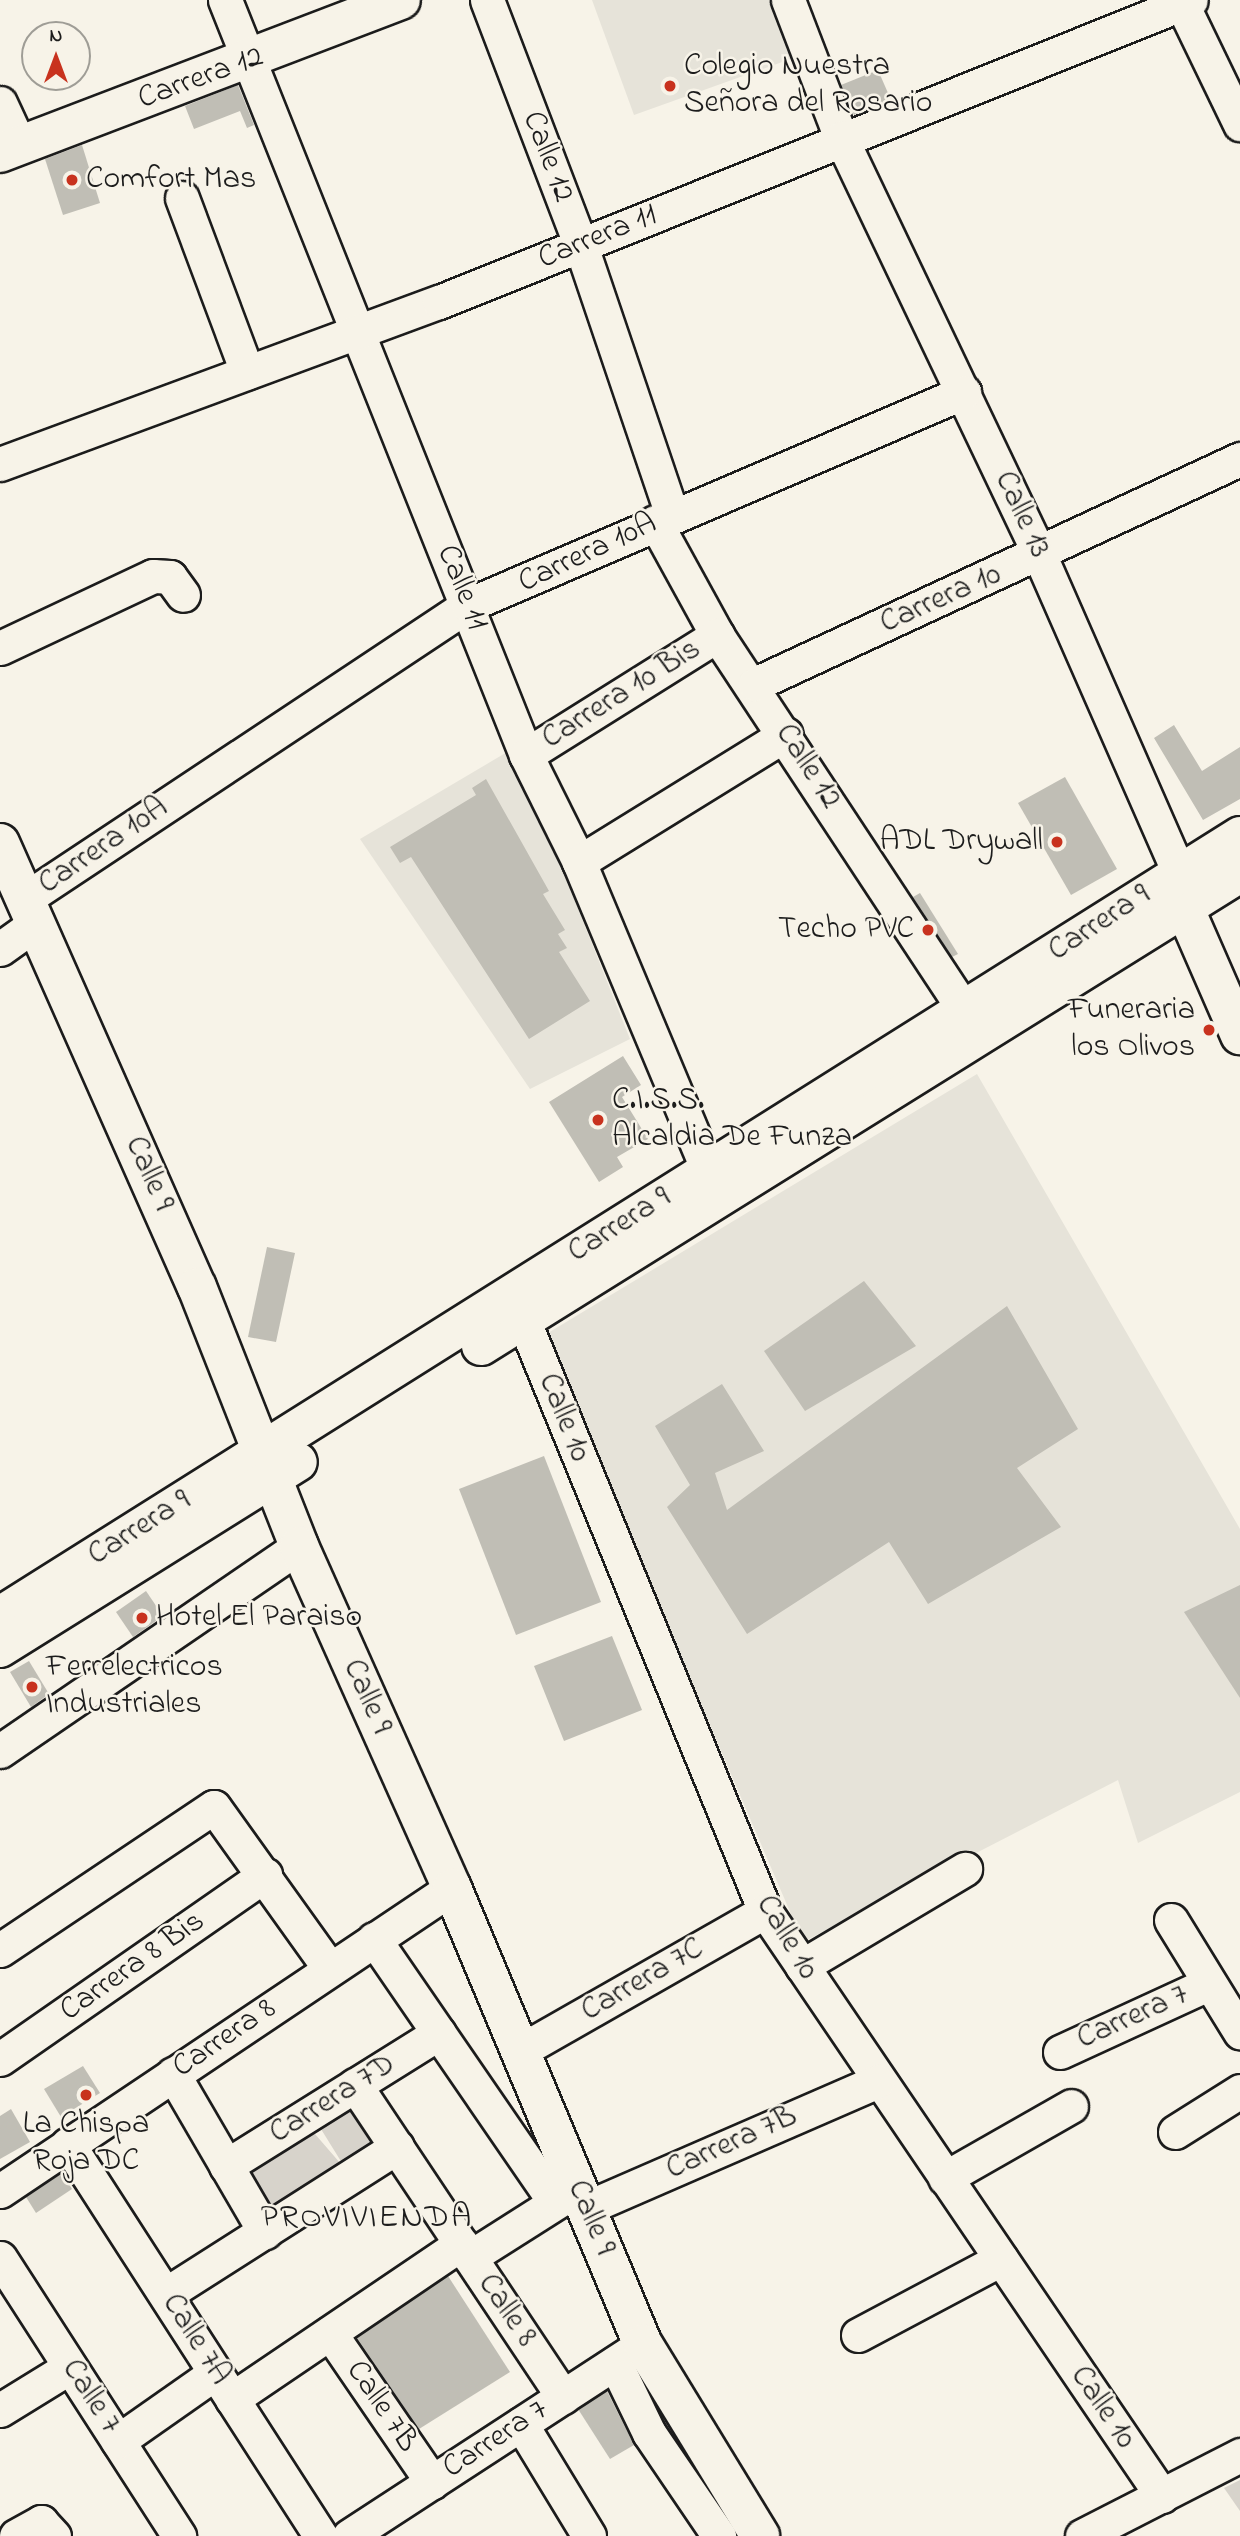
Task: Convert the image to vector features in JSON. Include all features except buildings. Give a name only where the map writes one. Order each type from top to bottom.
[{"type":"main road","name":"Carrera 12","points":[[10,148],[248,63],[401,0]]},
{"type":"main road","name":"Carrera 9","points":[[0,1616],[523,1319],[1181,890],[1240,836]]},
{"type":"main road","name":"Calle 9","points":[[0,843],[271,1463],[299,1546],[452,1888],[520,2051],[629,2353],[760,2536]]},
{"type":"main road","name":"Carrera 9","points":[[0,1648],[708,1170],[964,1010],[1181,890],[1240,873]]},
{"type":"main road","name":"Calle 13","points":[[1181,890],[1240,1035]]},
{"type":"street","name":"Calle 11","points":[[225,0],[248,63],[361,333],[526,755],[579,862],[708,1170]]},
{"type":"street","name":"Calle 12","points":[[487,0],[581,246],[664,518],[718,635],[755,684],[964,1010]]},
{"type":"street","name":"Calle 13","points":[[788,0],[841,138],[1040,556],[1181,890]]},
{"type":"street","name":"Carrera 11","points":[[0,464],[247,372],[361,333],[1184,1]]},
{"type":"street","points":[[1184,1],[1240,124]]},
{"type":"street","points":[[0,103],[10,148]]},
{"type":"street","points":[[182,198],[247,372]]},
{"type":"street","name":"Carrera 10A","points":[[0,949],[30,911],[468,605],[664,518],[964,392]]},
{"type":"street","name":"Carrera 10","points":[[755,684],[1040,556],[1240,460]]},
{"type":"street","points":[[0,648],[153,576],[170,577],[183,595]]},
{"type":"street","name":"Carrera 10 Bis","points":[[526,755],[718,635]]},
{"type":"street","points":[[579,862],[786,734]]},
{"type":"street","name":"Calle 10","points":[[523,1319],[765,1911],[1162,2497]]},
{"type":"street","points":[[4,1738],[299,1546]]},
{"type":"street","points":[[0,1950],[214,1807],[330,1969]]},
{"type":"street","points":[[802,1966],[965,1869]]},
{"type":"street","name":"Carrera 8 Bis","points":[[0,2059],[265,1875]]},
{"type":"street","name":"Carrera 8","points":[[0,2191],[452,1888]]},
{"type":"street","name":"Carrera 7C","points":[[520,2051],[765,1911]]},
{"type":"street","points":[[1171,1920],[1206,1985],[1240,2032]]},
{"type":"street","points":[[374,1939],[439,2033],[573,2199]]},
{"type":"street","name":"Carrera 7","points":[[1060,2052],[1206,1985]]},
{"type":"street","name":"Carrera 7D","points":[[226,2166],[439,2033]]},
{"type":"street","points":[[173,2074],[265,2232]]},
{"type":"street","name":"Carrera 7B","points":[[118,2441],[330,2333],[466,2251],[573,2199],[878,2081]]},
{"type":"street","name":"Calle 8","points":[[355,2085],[563,2397]]},
{"type":"street","points":[[1175,2132],[1240,2091]]},
{"type":"street","points":[[945,2178],[1071,2106]]},
{"type":"street","name":"Calle 7A","points":[[68,2144],[321,2536]]},
{"type":"street","points":[[166,2294],[397,2147]]},
{"type":"street","name":"Calle 7","points":[[0,2258],[179,2536]]},
{"type":"street","points":[[858,2335],[1001,2259]]},
{"type":"street","name":"Calle 7B","points":[[330,2333],[432,2482]]},
{"type":"street","points":[[629,2353],[649,2433],[719,2536]]},
{"type":"street","name":"Carrera 7","points":[[349,2536],[629,2353]]},
{"type":"street","points":[[0,2410],[71,2367]]},
{"type":"street","points":[[521,2424],[580,2533]]},
{"type":"street","points":[[1082,2536],[1240,2455]]},
{"type":"shaded area","name":"Colegio Nuestra Señora del Rosario","points":[[592,0],[779,0],[799,56],[634,115]]},
{"type":"shaded area","points":[[514,748],[630,1039],[530,1089],[360,839]]},
{"type":"shaded area","points":[[977,1074],[1240,1529],[1240,1792],[1138,1843],[1118,1780],[803,1942],[543,1336]]},
{"type":"shaded area","points":[[355,2085],[391,2139],[265,2232],[226,2166],[302,2119],[347,2171],[311,2113]]},
{"type":"shaded area","points":[[1240,2480],[1240,2511],[1224,2488]]},
{"type":"place","name":"Colegio Nuestra Señora del Rosario","points":[[670,86]]},
{"type":"place","name":"Comfort Mas","points":[[72,180]]},
{"type":"place","name":"ADL Drywall","points":[[1057,842]]},
{"type":"place","name":"Techo PVC","points":[[928,930]]},
{"type":"place","name":"Funeraria los Olivos","points":[[1209,1030]]},
{"type":"place","name":"C.I.S.S. Alcaldia De Funza","points":[[598,1120]]},
{"type":"place","name":"Hotel El Paraiso","points":[[142,1618]]},
{"type":"place","name":"Ferrelectricos Industriales","points":[[32,1687]]},
{"type":"place","name":"La Chispa Roja DC","points":[[86,2095]]},
{"type":"district","name":"PROVIVIENDA","points":[[367,2219]]}]
